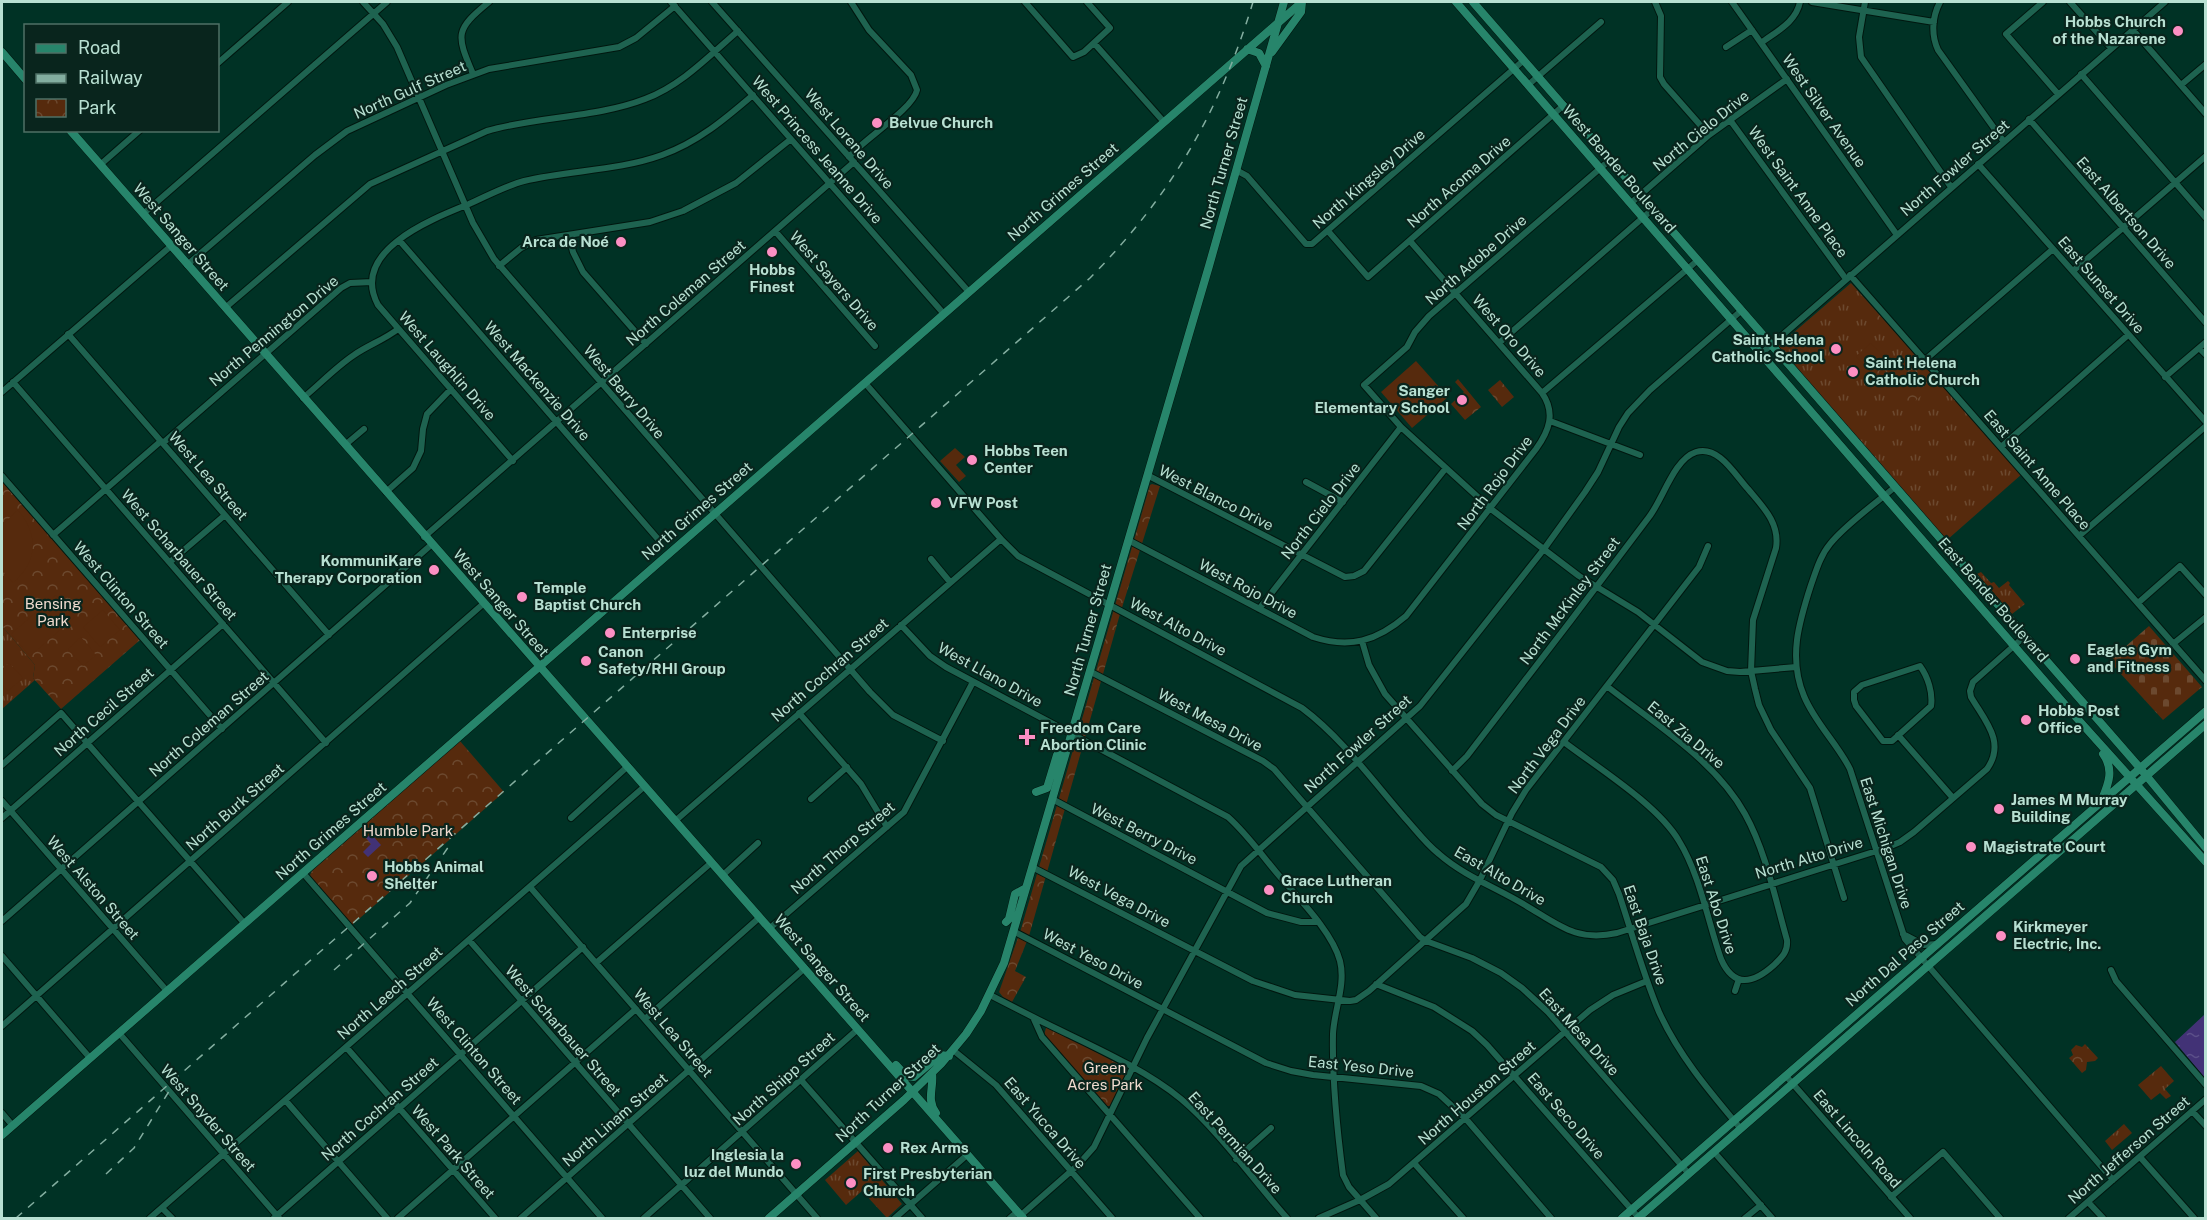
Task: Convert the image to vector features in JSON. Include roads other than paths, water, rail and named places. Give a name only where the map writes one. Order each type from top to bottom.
[{"type":"main road","name":"North Turner Street","points":[[769,1218],[913,1092],[951,1053],[990,995],[1004,963],[1284,2]]},
{"type":"main road","name":"North Grimes Street","points":[[2,1135],[1302,2]]},
{"type":"main road","points":[[1269,56],[1301,12],[1302,2]]},
{"type":"main road","name":"West Bender Boulevard","points":[[1456,2],[1762,353]]},
{"type":"main road","name":"West Bender Boulevard","points":[[1473,2],[1772,344]]},
{"type":"main road","points":[[1247,49],[1259,52],[1266,66]]},
{"type":"main road","points":[[2,52],[24,78]]},
{"type":"main road","name":"West Sanger Street","points":[[72,132],[964,1151]]},
{"type":"main road","name":"East Bender Boulevard","points":[[1772,344],[2140,768],[2205,848]]},
{"type":"main road","name":"East Bender Boulevard","points":[[1762,353],[2074,715],[2205,862]]},
{"type":"main road","points":[[2074,715],[2088,708]]},
{"type":"main road","name":"North Dal Paso Street","points":[[1622,1218],[2205,711]]},
{"type":"main road","name":"North Dal Paso Street","points":[[1638,1218],[2205,724]]},
{"type":"main road","points":[[2100,744],[2109,764],[2110,774],[2108,786],[2100,803]]},
{"type":"main road","points":[[1036,792],[1047,788],[1057,754],[1066,747]]},
{"type":"main road","points":[[1006,922],[1009,919],[1015,894],[1026,888]]},
{"type":"main road","points":[[884,1060],[895,1064],[906,1076],[914,1077],[940,1055],[951,1053]]},
{"type":"main road","points":[[932,1073],[933,1083],[930,1097],[932,1106],[961,1143],[964,1151],[1020,1215]]},
{"type":"street","points":[[219,62],[288,2]]},
{"type":"street","name":"West Berry Drive","points":[[363,2],[390,34],[481,240],[499,266],[893,715],[942,741]]},
{"type":"street","points":[[143,214],[387,2]]},
{"type":"street","points":[[473,74],[462,47],[461,36],[465,23],[489,2]]},
{"type":"street","name":"West Lorene Drive","points":[[712,2],[969,292]]},
{"type":"street","name":"North Coleman Street","points":[[424,537],[830,183],[852,159],[857,148],[911,103],[916,95],[916,83],[869,30],[851,2]]},
{"type":"street","points":[[1025,2],[1073,57],[1084,52],[1110,28],[1087,2]]},
{"type":"street","points":[[1655,2],[1661,16],[1660,76],[1664,84],[1709,135]]},
{"type":"street","name":"West Silver Avenue","points":[[1732,2],[1897,235]]},
{"type":"street","points":[[1761,43],[1792,20],[1800,2]]},
{"type":"street","points":[[1812,2],[1934,22]]},
{"type":"street","points":[[1865,2],[1859,37],[1861,57],[1951,187]]},
{"type":"street","points":[[1940,2],[1933,34],[1938,50],[2004,142]]},
{"type":"street","points":[[2043,2],[2006,34],[2058,94]]},
{"type":"street","points":[[2070,2],[2110,48]]},
{"type":"street","name":"North Fowler Street","points":[[1762,353],[2164,2]]},
{"type":"street","name":"North Gulf Street","points":[[187,265],[328,144],[347,131],[473,74],[514,63],[619,46],[636,38],[673,4]]},
{"type":"street","name":"West Princess Jeanne Drive","points":[[673,4],[944,314]]},
{"type":"street","points":[[1528,85],[1601,22]]},
{"type":"street","points":[[2132,29],[2205,114]]},
{"type":"street","points":[[1726,47],[1752,30]]},
{"type":"street","points":[[225,309],[365,187],[441,151],[504,126],[605,109],[646,99],[669,87],[738,31]]},
{"type":"street","points":[[1094,43],[1164,122]]},
{"type":"street","name":"North Kingsley Drive","points":[[1236,170],[1247,176],[1306,244],[1312,244],[1524,60]]},
{"type":"street","points":[[2181,85],[2205,64]]},
{"type":"street","points":[[2081,74],[2205,218]]},
{"type":"street","name":"North Cielo Drive","points":[[1631,203],[1709,135],[1787,79]]},
{"type":"street","points":[[372,282],[379,260],[418,225],[520,182],[631,164],[681,148],[708,132],[753,95]]},
{"type":"street","name":"North Acoma Drive","points":[[1328,231],[1368,277],[1564,105]]},
{"type":"street","name":"East Albertson Drive","points":[[2029,119],[2205,322]]},
{"type":"street","name":"West Saint Anne Place","points":[[1730,120],[1848,277]]},
{"type":"street","points":[[100,165],[138,132]]},
{"type":"street","points":[[499,266],[529,243],[543,238],[650,222],[694,206],[749,175],[791,139]]},
{"type":"street","points":[[2073,272],[2205,156]]},
{"type":"street","name":"North Adobe Drive","points":[[1401,427],[1364,385],[1407,347],[1419,327],[1456,293],[1611,159]]},
{"type":"street","name":"East Sunset Drive","points":[[1978,164],[2205,424]]},
{"type":"street","points":[[1499,343],[1654,208]]},
{"type":"street","name":"West Sayers Drive","points":[[775,231],[875,346]]},
{"type":"street","points":[[569,235],[573,252],[583,272],[646,344]]},
{"type":"street","name":"West Mackenzie Drive","points":[[399,240],[657,538]]},
{"type":"street","name":"West Oro Drive","points":[[1410,241],[1542,393]]},
{"type":"street","points":[[2,392],[171,246]]},
{"type":"street","points":[[1925,360],[2053,249]]},
{"type":"street","points":[[1640,455],[1550,421],[1550,408],[1542,393],[1698,260]]},
{"type":"street","name":"East Saint Anne Place","points":[[1848,277],[1925,360],[2205,681]]},
{"type":"street","name":"West Laughlin Drive","points":[[372,282],[378,305],[513,461]]},
{"type":"street","name":"North Pennington Drive","points":[[53,535],[341,288],[350,283],[372,282]]},
{"type":"street","name":"North Fowler Street","points":[[1010,1218],[1020,1215],[1071,1171],[1094,1147],[1162,1009],[1241,866],[1407,719],[1437,686],[1544,549],[1593,481],[1619,427],[1637,402],[1742,310]]},
{"type":"street","points":[[303,398],[347,360],[382,341],[398,329]]},
{"type":"street","name":"West Lea Street","points":[[68,334],[329,635]]},
{"type":"street","points":[[2001,447],[2128,335]]},
{"type":"street","points":[[2165,376],[2205,342]]},
{"type":"street","points":[[2199,348],[2205,356]]},
{"type":"street","name":"West Scharbauer Street","points":[[13,382],[326,743]]},
{"type":"street","name":"West Alto Drive","points":[[865,383],[1018,556],[1302,708],[1319,721],[1357,763]]},
{"type":"street","points":[[386,492],[412,468],[421,451],[427,414],[451,389]]},
{"type":"street","name":"North Rojo Drive","points":[[1362,641],[1383,632],[1406,616],[1544,438],[1550,421]]},
{"type":"street","points":[[2079,536],[2205,424]]},
{"type":"street","points":[[1401,427],[1491,508],[1544,549],[1656,625],[1710,666],[1727,671],[1796,667]]},
{"type":"street","name":"North Cielo Drive","points":[[1259,609],[1401,427]]},
{"type":"street","points":[[345,445],[364,429]]},
{"type":"street","name":"North McKinley Street","points":[[1452,771],[1467,756],[1597,587],[1654,510],[1682,461],[1694,453],[1706,450],[1723,460],[1768,513],[1777,534],[1773,561],[1754,620],[1751,671]]},
{"type":"street","name":"West Blanco Drive","points":[[1147,475],[1345,577],[1364,571],[1446,468]]},
{"type":"street","name":"West Clinton Street","points":[[2,476],[222,729]]},
{"type":"street","points":[[1306,482],[1342,502]]},
{"type":"street","name":"East Michigan Drive","points":[[1895,487],[1835,538],[1821,559],[1799,622],[1796,643],[1796,667],[1807,702],[1850,769],[1902,933],[1920,959],[2113,1180]]},
{"type":"street","points":[[170,562],[225,515]]},
{"type":"street","name":"North Cochran Street","points":[[675,821],[1000,538]]},
{"type":"street","name":"West Rojo Drive","points":[[1128,540],[1313,637],[1341,643],[1362,641]]},
{"type":"street","name":"North Coleman Street","points":[[2,921],[431,545]]},
{"type":"street","name":"North Vega Drive","points":[[1338,1001],[1356,1000],[1466,904],[1526,790],[1700,567],[1708,546]]},
{"type":"street","points":[[931,559],[950,582]]},
{"type":"street","points":[[2138,603],[2180,566],[2205,595]]},
{"type":"street","name":"North Burk Street","points":[[2,1026],[483,604]]},
{"type":"street","points":[[2173,644],[2205,617]]},
{"type":"street","name":"North Cecil Street","points":[[2,818],[223,624]]},
{"type":"street","name":"West Llano Drive","points":[[901,625],[930,656],[973,682],[1220,812],[1235,824],[1317,922],[1332,944],[1340,962],[1342,979],[1333,1031],[1343,1175],[1347,1184],[1376,1218]]},
{"type":"street","name":"North Alto Drive","points":[[1631,928],[1876,850],[1906,838],[1986,769],[1994,756],[1995,742],[1992,732],[1971,697],[1971,687],[1973,682],[2025,636]]},
{"type":"street","name":"East Baja Drive","points":[[1362,641],[1385,694],[1482,804],[1508,821],[1605,871],[1616,886],[1647,981],[1660,1013],[1687,1062],[1741,1129]]},
{"type":"street","points":[[1920,666],[1932,698],[1931,706],[1898,735],[1892,741],[1882,741],[1856,706],[1854,692],[1862,685],[1920,666]]},
{"type":"street","name":"West Mesa Drive","points":[[1089,671],[1263,761],[1282,777],[1306,807]]},
{"type":"street","points":[[1751,671],[1764,718],[1810,788],[1844,898]]},
{"type":"street","name":"North Thorp Street","points":[[770,928],[905,810],[973,682]]},
{"type":"street","name":"East Zia Drive","points":[[1608,687],[1694,754],[1722,782],[1739,804],[1750,824],[1771,883],[1788,946],[1784,955],[1766,972],[1755,979],[1739,979]]},
{"type":"street","points":[[2,765],[61,713],[245,924]]},
{"type":"street","points":[[799,713],[870,796],[887,827]]},
{"type":"street","points":[[1898,735],[1953,798]]},
{"type":"street","name":"East Abo Drive","points":[[1564,742],[1651,809],[1671,828],[1686,853],[1724,966],[1728,972],[1739,979]]},
{"type":"street","name":"East Alto Drive","points":[[1357,763],[1434,850],[1453,865],[1569,931],[1582,935],[1604,936],[1631,928]]},
{"type":"street","points":[[571,818],[628,766]]},
{"type":"street","points":[[811,799],[847,767]]},
{"type":"street","name":"North Leech Street","points":[[150,1218],[645,786]]},
{"type":"street","name":"West Berry Drive","points":[[1052,799],[1267,913],[1301,922],[1317,922]]},
{"type":"street","name":"West Alston Street","points":[[2,801],[167,991]]},
{"type":"street","name":"East Mesa Drive","points":[[1306,807],[1426,941],[1472,958],[1502,973],[1530,995],[1689,1174]]},
{"type":"street","points":[[723,874],[759,843]]},
{"type":"street","points":[[596,963],[712,862]]},
{"type":"street","name":"West Vega Drive","points":[[1032,867],[1268,988],[1295,995],[1338,1001]]},
{"type":"street","name":"West Clinton Street","points":[[303,873],[602,1218]]},
{"type":"street","name":"West Lea Street","points":[[530,887],[817,1218]]},
{"type":"street","points":[[645,1019],[760,917]]},
{"type":"street","name":"West Yeso Drive","points":[[1013,931],[1162,1009]]},
{"type":"street","points":[[1902,933],[1924,945],[1938,944]]},
{"type":"street","name":"West Scharbauer Street","points":[[469,940],[710,1218]]},
{"type":"street","name":"North Cochran Street","points":[[277,1218],[338,1161],[583,947]]},
{"type":"street","points":[[2,956],[90,1058]]},
{"type":"street","name":"North Linam Street","points":[[521,1218],[805,968]]},
{"type":"street","points":[[2111,970],[2116,981],[2205,1084]]},
{"type":"street","points":[[1735,991],[1739,979]]},
{"type":"street","name":"North Houston Street","points":[[1319,1218],[1389,1184],[1603,1001],[1647,981]]},
{"type":"street","name":"East Seco Drive","points":[[1376,984],[1434,1007],[1455,1019],[1487,1045],[1638,1218]]},
{"type":"street","name":"East Permian Drive","points":[[990,995],[1154,1080],[1182,1100],[1287,1218]]},
{"type":"street","points":[[398,1218],[636,1009]]},
{"type":"street","name":"East Yeso Drive","points":[[1162,1009],[1266,1063],[1291,1071],[1421,1086],[1439,1094],[1466,1119],[1551,1218]]},
{"type":"street","points":[[1033,1017],[1042,1037],[1200,1218]]},
{"type":"street","name":"North Shipp Street","points":[[644,1218],[858,1029]]},
{"type":"street","name":"West Snyder Street","points":[[119,1033],[277,1218]]},
{"type":"street","name":"West Park Street","points":[[346,1047],[495,1218]]},
{"type":"street","name":"East Yucca Drive","points":[[951,1053],[996,1085],[1112,1218]]},
{"type":"street","name":"East Lincoln Road","points":[[1786,1076],[1910,1218]]},
{"type":"street","points":[[801,1080],[922,1218]]},
{"type":"street","name":"North Jefferson Street","points":[[2069,1218],[2205,1100]]},
{"type":"street","points":[[286,1101],[387,1218]]},
{"type":"street","points":[[2192,1111],[2205,1126]]},
{"type":"street","points":[[2,1113],[13,1126]]},
{"type":"street","points":[[1236,1159],[1271,1128]]},
{"type":"street","points":[[895,1218],[964,1151]]},
{"type":"street","points":[[1714,1152],[1772,1218]]},
{"type":"street","points":[[1891,1197],[1943,1152],[2000,1218]]},
{"type":"street","points":[[2140,1157],[2194,1218]]},
{"type":"street","points":[[1414,1163],[1463,1218]]},
{"type":"street","points":[[2088,1202],[2103,1218]]},
{"type":"street","points":[[1745,1218],[1761,1205]]},
{"type":"street","points":[[162,1208],[172,1218]]},
{"type":"water","points":[[371,834],[381,845],[368,857],[363,852],[371,844],[366,838]]},
{"type":"water","points":[[2204,1015],[2206,1016],[2205,1078],[2175,1042]]},
{"type":"railway","points":[[16,1218],[1090,278],[1145,216],[1189,150],[1225,80],[1253,2]]},
{"type":"railway","points":[[334,970],[410,903],[449,846]]},
{"type":"railway","points":[[106,1174],[134,1148],[171,1088]]},
{"type":"place","name":"Hobbs Church of the Nazarene","points":[[2178,31]]},
{"type":"place","name":"Belvue Church","points":[[877,123]]},
{"type":"place","name":"Arca de Noé","points":[[621,242]]},
{"type":"place","name":"Hobbs Finest","points":[[772,252]]},
{"type":"place","name":"Saint Helena Catholic School","points":[[1836,349]]},
{"type":"place","name":"Saint Helena Catholic Church","points":[[1853,372]]},
{"type":"place","name":"Sanger Elementary School","points":[[1462,400]]},
{"type":"place","name":"Hobbs Teen Center","points":[[972,460]]},
{"type":"place","name":"VFW Post","points":[[936,503]]},
{"type":"place","name":"KommuniKare Therapy Corporation","points":[[434,570]]},
{"type":"place","name":"Temple Baptist Church","points":[[522,597]]},
{"type":"place","name":"Enterprise","points":[[610,633]]},
{"type":"place","name":"Eagles Gym and Fitness","points":[[2075,659]]},
{"type":"place","name":"Canon Safety/RHI Group","points":[[586,661]]},
{"type":"place","name":"Hobbs Post Office","points":[[2026,720]]},
{"type":"place","name":"Freedom Care Abortion Clinic","points":[[1027,737]]},
{"type":"place","name":"James M Murray Building","points":[[1999,809]]},
{"type":"place","name":"Magistrate Court","points":[[1971,847]]},
{"type":"place","name":"Hobbs Animal Shelter","points":[[372,876]]},
{"type":"place","name":"Grace Lutheran Church","points":[[1269,890]]},
{"type":"place","name":"Kirkmeyer Electric, Inc.","points":[[2001,936]]},
{"type":"place","name":"Rex Arms","points":[[888,1148]]},
{"type":"place","name":"Inglesia la luz del Mundo","points":[[796,1164]]},
{"type":"place","name":"First Presbyterian Church","points":[[851,1183]]},
{"type":"park label","name":"Bensing Park","points":[[53,612]]},
{"type":"park label","name":"Humble Park","points":[[408,831]]},
{"type":"park label","name":"Green Acres Park","points":[[1105,1076]]}]
